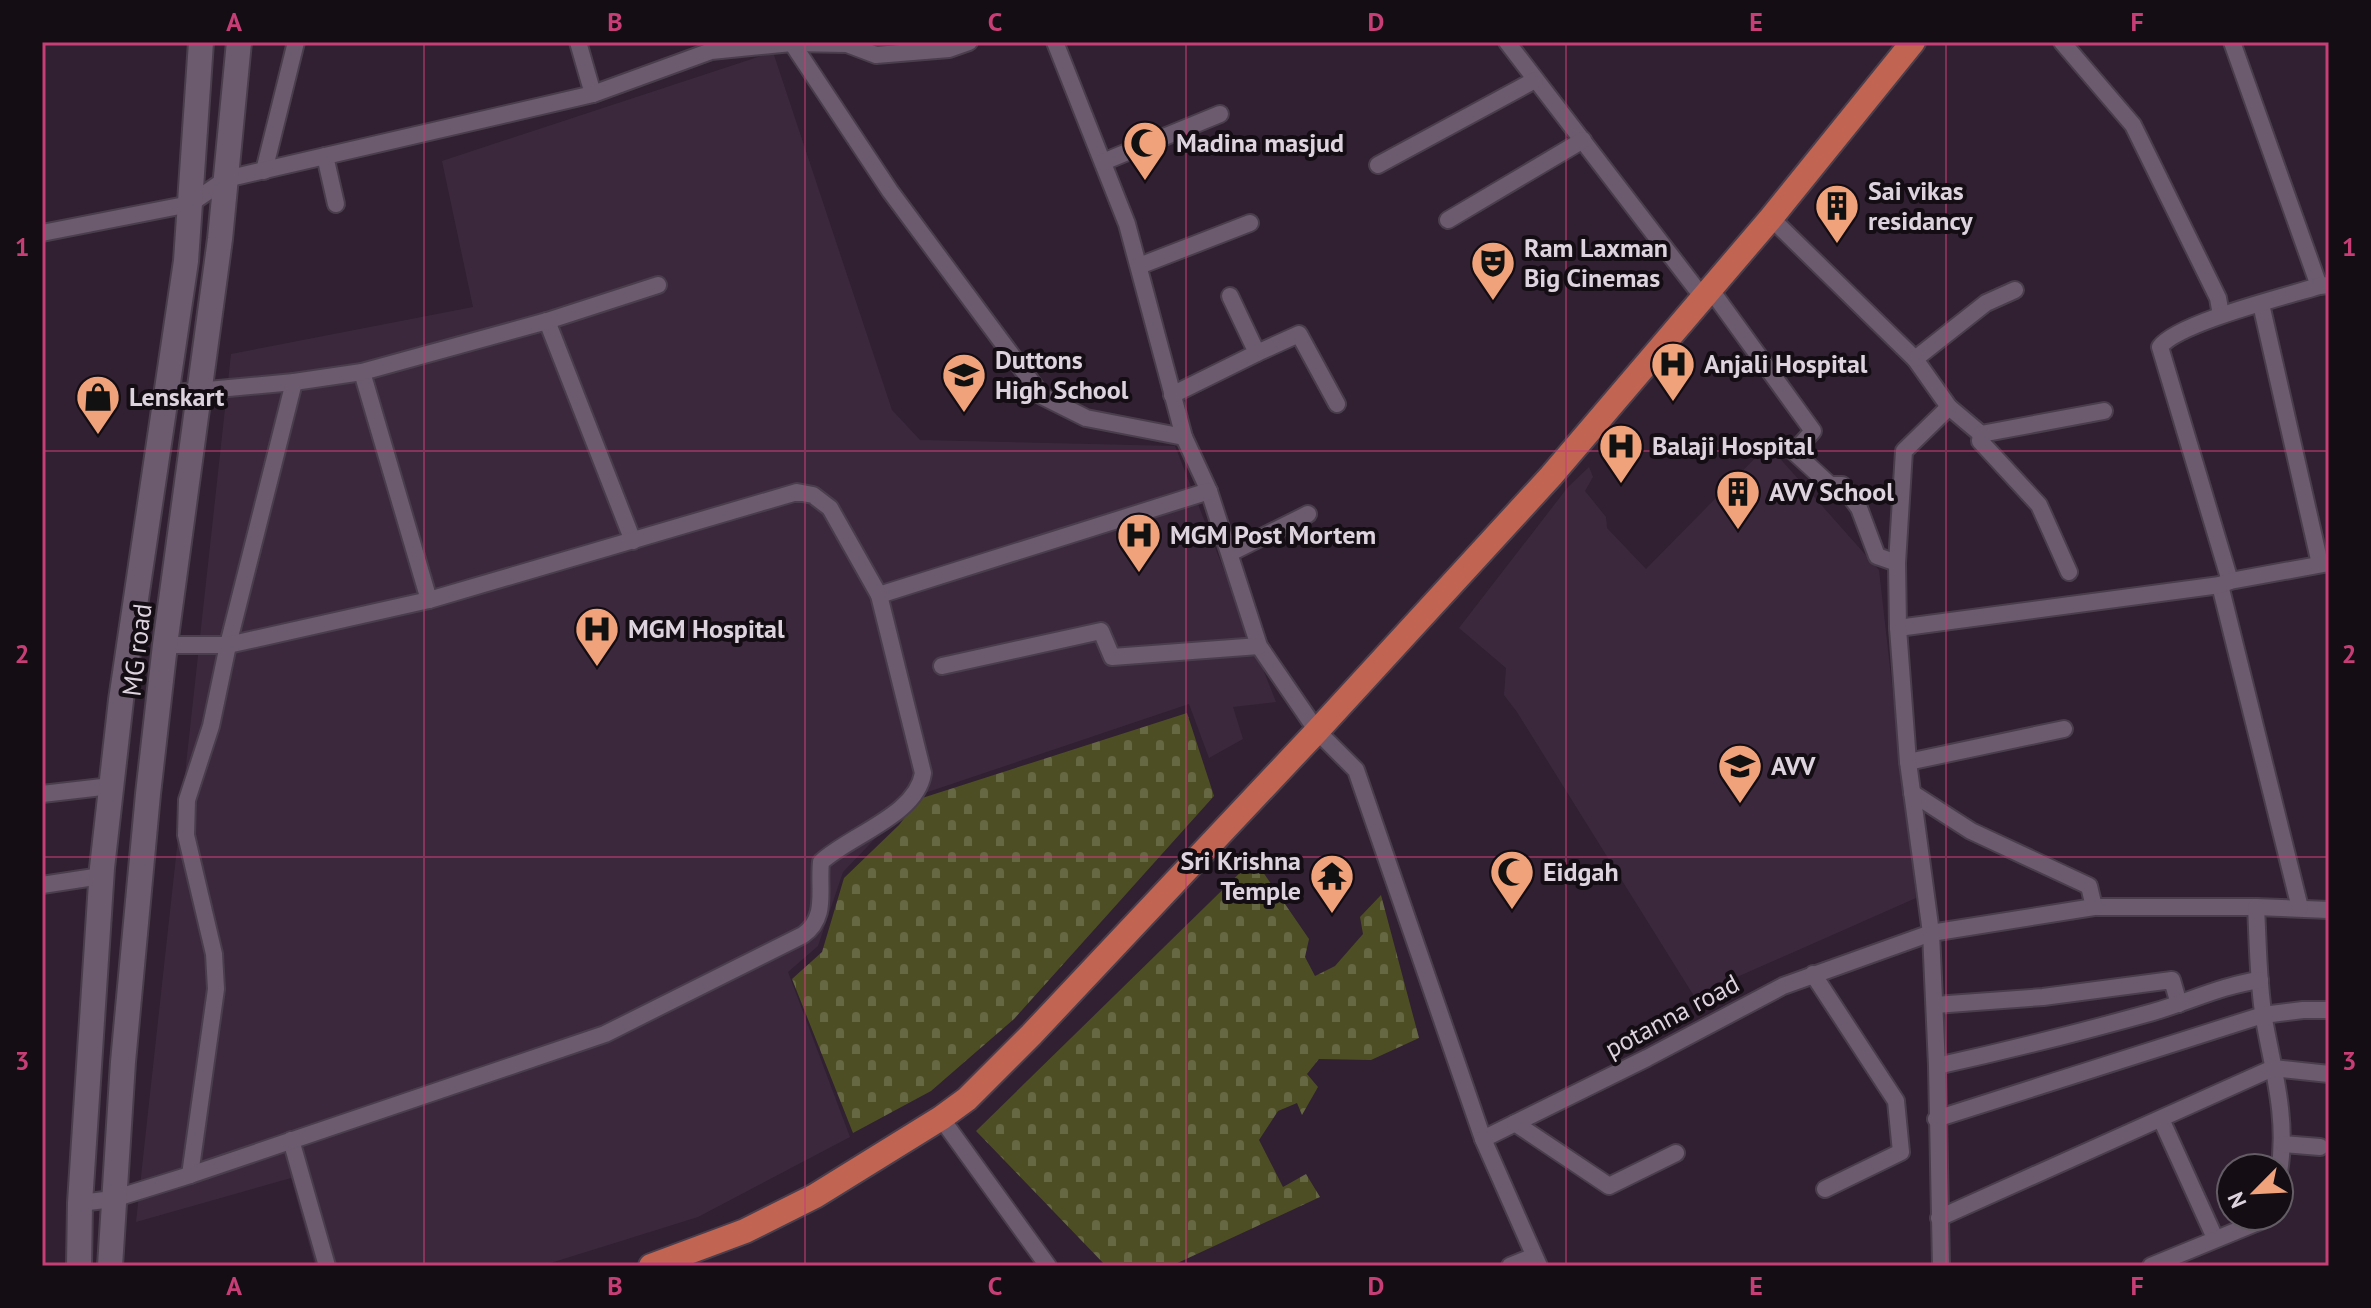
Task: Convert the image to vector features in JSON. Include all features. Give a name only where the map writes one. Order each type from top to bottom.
[{"type":"highway","points":[[655,1266],[745,1231],[815,1196],[967,1099],[1317,731],[1551,476],[1708,294],[1913,42]]},
{"type":"main road","name":"MG road","points":[[79,1266],[80,1203],[101,876],[164,394],[186,261],[201,42]]},
{"type":"main road","name":"MG road","points":[[110,1266],[148,794],[165,645],[201,391],[239,42]]},
{"type":"street","points":[[264,171],[296,42]]},
{"type":"street","points":[[578,42],[593,94]]},
{"type":"street","points":[[42,233],[190,204],[226,179],[593,94],[711,51],[792,43],[847,44],[876,55],[949,49],[969,42]]},
{"type":"street","points":[[1055,42],[1127,224],[1184,437],[1209,491],[1259,646],[1317,731],[1356,770],[1483,1139],[1536,1261],[1510,1266]]},
{"type":"street","points":[[1507,42],[1813,431],[1794,452],[1830,485],[1842,485],[1859,508],[1877,556],[1897,563]]},
{"type":"street","points":[[2062,42],[2133,125],[2218,298],[2221,315]]},
{"type":"street","points":[[2232,42],[2324,286],[2221,315],[2169,338],[2160,347],[2225,583],[2300,908]]},
{"type":"street","points":[[792,43],[890,191],[1042,396],[1086,418],[1184,437]]},
{"type":"street","points":[[1378,165],[1535,80]]},
{"type":"street","points":[[1103,162],[1220,114]]},
{"type":"street","points":[[1448,220],[1583,140]]},
{"type":"street","points":[[325,156],[336,204]]},
{"type":"street","points":[[1771,218],[1915,359],[1949,407],[1981,434]]},
{"type":"street","points":[[1139,266],[1250,223]]},
{"type":"street","points":[[164,394],[294,382],[362,372],[547,321],[658,285]]},
{"type":"street","points":[[1915,359],[1986,303],[2015,290]]},
{"type":"street","points":[[1230,296],[1257,353]]},
{"type":"street","points":[[1898,628],[2225,583],[2324,563],[2261,304]]},
{"type":"street","points":[[547,321],[633,541]]},
{"type":"street","points":[[1172,395],[1299,334],[1337,404]]},
{"type":"street","points":[[362,372],[429,600]]},
{"type":"street","points":[[190,1175],[216,989],[214,954],[186,835],[187,800],[211,726],[228,645],[294,382]]},
{"type":"street","points":[[1941,1266],[1931,933],[1908,762],[1898,628],[1897,563],[1904,451],[1949,407]]},
{"type":"street","points":[[1981,434],[2104,411]]},
{"type":"street","points":[[1981,434],[1980,441],[2039,505],[2069,572]]},
{"type":"street","points":[[879,595],[1209,491]]},
{"type":"street","points":[[80,1203],[113,1199],[190,1175],[605,1034],[803,935],[815,926],[819,917],[821,862],[835,849],[896,813],[921,784],[923,773],[879,595],[830,508],[813,495],[797,492],[429,600],[228,645],[165,645]]},
{"type":"street","points":[[1230,553],[1308,514]]},
{"type":"street","points":[[942,666],[1101,631],[1112,657],[1259,646]]},
{"type":"street","points":[[1908,762],[2064,729]]},
{"type":"street","points":[[42,794],[111,786]]},
{"type":"street","points":[[1912,793],[1971,831],[2089,886],[2094,907]]},
{"type":"street","points":[[42,885],[101,876]]},
{"type":"street","name":"potanna road","points":[[1483,1139],[1783,986],[1931,933],[2094,907],[2329,910]]},
{"type":"street","points":[[2256,907],[2263,1015],[2284,1144],[2283,1152]]},
{"type":"street","points":[[1813,974],[1896,1101],[1901,1152],[1825,1189]]},
{"type":"street","points":[[1935,1005],[2043,997],[2172,980],[2179,1004]]},
{"type":"street","points":[[1937,1066],[2058,1038],[2179,1004],[2243,982],[2260,980]]},
{"type":"street","points":[[1936,1119],[2263,1015],[2329,1010]]},
{"type":"street","points":[[1939,1218],[2273,1068],[2329,1074]]},
{"type":"street","points":[[941,1118],[1048,1266]]},
{"type":"street","points":[[2161,1119],[2215,1238]]},
{"type":"street","points":[[1515,1123],[1609,1186],[1676,1153]]},
{"type":"street","points":[[291,1140],[327,1266]]},
{"type":"street","points":[[2284,1144],[2320,1147]]},
{"type":"street","points":[[2151,1266],[2231,1232]]},
{"type":"shaded area","points":[[773,52],[892,410],[920,440],[1175,446],[1276,702],[1233,707],[1243,739],[1209,758],[1189,704],[916,796],[843,872],[818,946],[788,972],[850,1137],[698,1217],[541,1266],[315,1266],[291,1178],[136,1222],[231,354],[473,307],[442,161]]},
{"type":"shaded area","name":"AVV","points":[[1768,445],[1879,570],[1916,898],[1694,996],[1504,695],[1506,668],[1459,628],[1568,487],[1589,467],[1593,477],[1585,491],[1606,517],[1607,528],[1646,569]]},
{"type":"green space","points":[[1187,713],[1214,796],[1014,1019],[931,1091],[853,1133],[792,979],[822,952],[844,878],[899,825],[919,799]]},
{"type":"green space","points":[[1254,859],[1309,939],[1305,957],[1315,976],[1335,966],[1363,934],[1360,917],[1381,895],[1419,1038],[1371,1060],[1319,1059],[1307,1074],[1318,1087],[1302,1115],[1297,1103],[1278,1111],[1259,1140],[1283,1187],[1306,1174],[1320,1197],[1171,1266],[1106,1266],[976,1131]]},
{"type":"place","name":"Madina masjud","points":[[1145,182]]},
{"type":"place","name":"Sai vikas residancy","points":[[1837,245]]},
{"type":"place","name":"Ram Laxman Big Cinemas","points":[[1493,302]]},
{"type":"place","name":"Anjali Hospital","points":[[1673,403]]},
{"type":"place","name":"Duttons High School","points":[[964,414]]},
{"type":"place","name":"Lenskart","points":[[98,436]]},
{"type":"place","name":"Balaji Hospital","points":[[1621,485]]},
{"type":"place","name":"AVV School","points":[[1738,531]]},
{"type":"place","name":"MGM Post Mortem","points":[[1139,574]]},
{"type":"place","name":"MGM Hospital","points":[[597,668]]},
{"type":"place","name":"AVV","points":[[1740,805]]},
{"type":"place","name":"Eidgah","points":[[1512,911]]},
{"type":"place","name":"Sri Krishna Temple","points":[[1332,915]]}]
